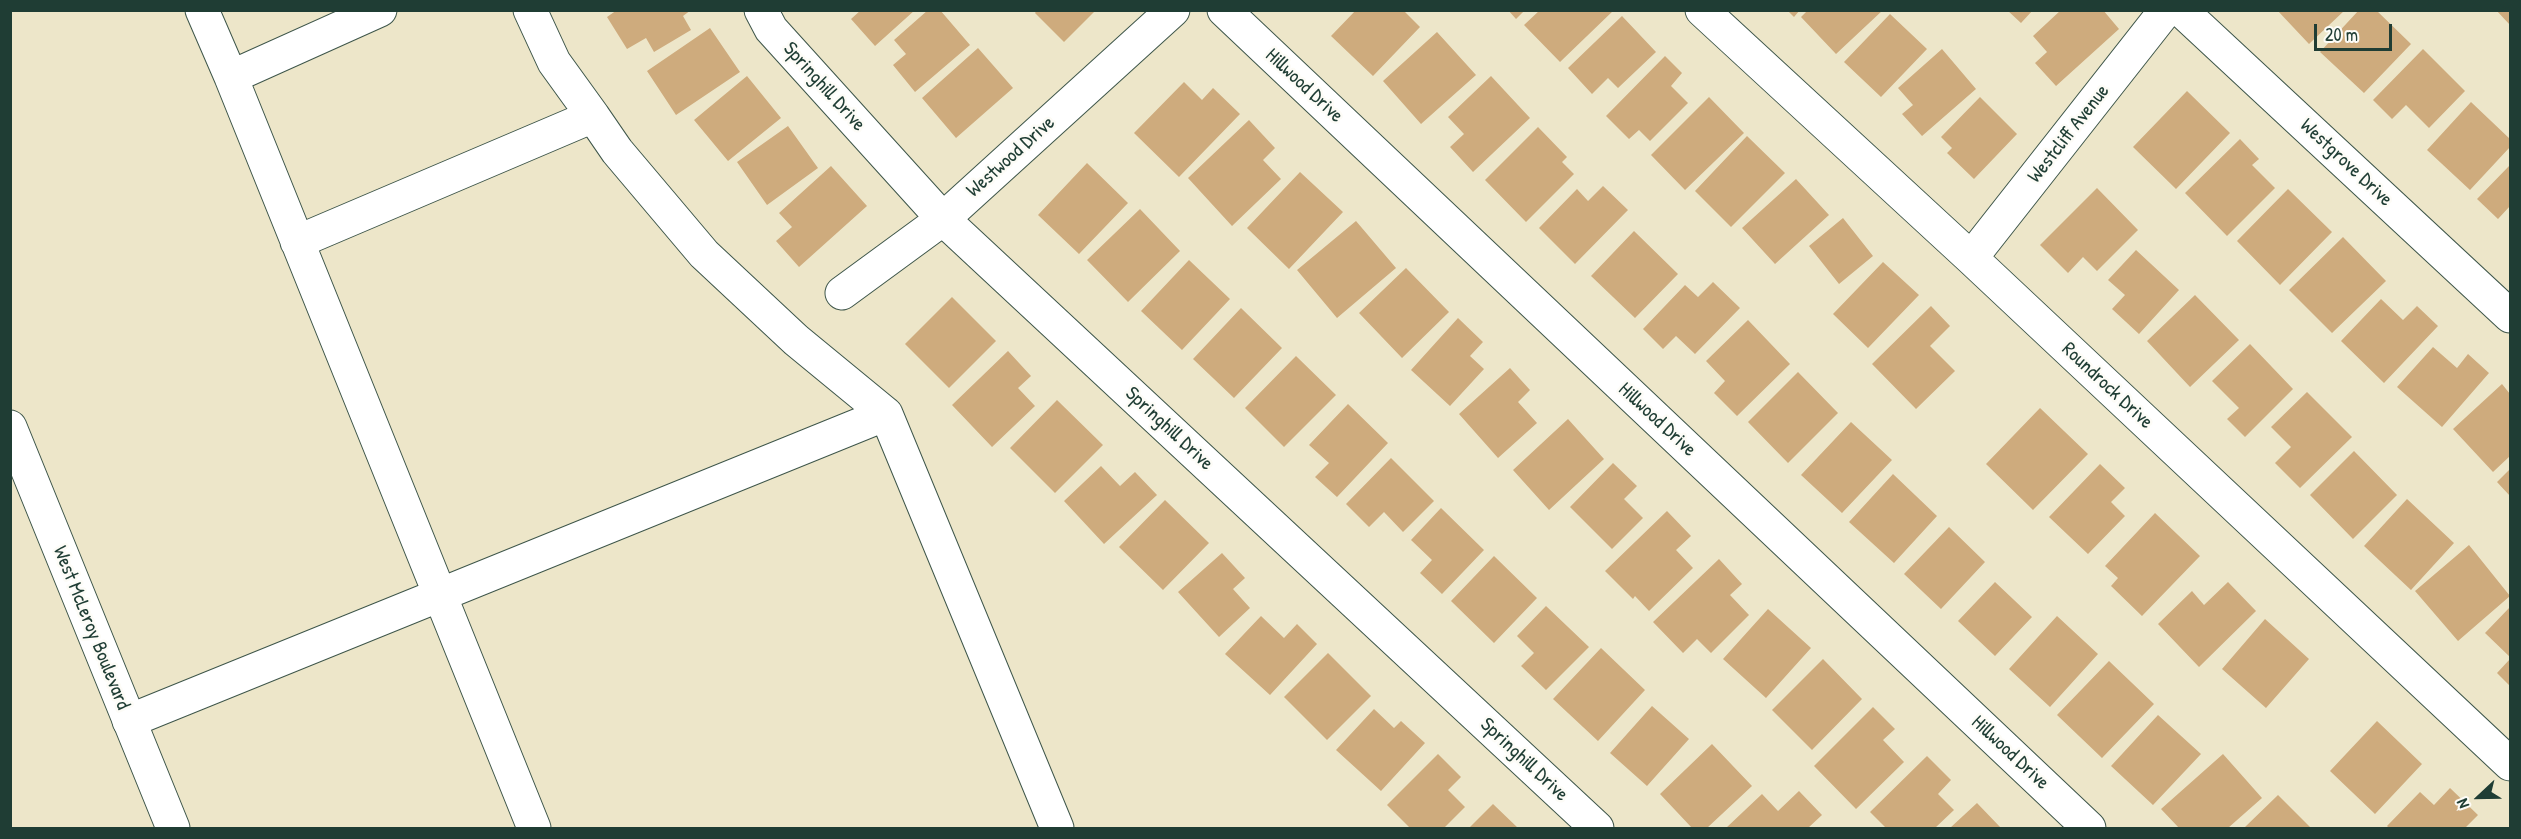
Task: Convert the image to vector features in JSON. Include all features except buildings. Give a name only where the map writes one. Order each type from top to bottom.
[{"type":"street","points":[[201,10],[231,77],[534,828]]},
{"type":"street","points":[[231,77],[380,10]]},
{"type":"street","points":[[530,10],[554,62],[592,116],[617,151],[704,254],[796,340],[886,414],[1056,828]]},
{"type":"street","name":"Springhill Drive","points":[[761,10],[771,29],[943,219],[1597,828]]},
{"type":"street","name":"Westwood Drive","points":[[842,293],[943,219],[1173,10]]},
{"type":"street","name":"Hillwood Drive","points":[[1224,10],[2089,828]]},
{"type":"street","name":"Roundrock Drive","points":[[1702,10],[1971,258],[2511,764]]},
{"type":"street","name":"Westcliff Avenue","points":[[1971,258],[2166,10]]},
{"type":"street","name":"Westgrove Drive","points":[[2181,10],[2511,316]]},
{"type":"street","points":[[297,242],[592,116]]},
{"type":"street","points":[[129,722],[886,414]]},
{"type":"street","name":"West McLeroy Boulevard","points":[[10,427],[173,828]]}]
